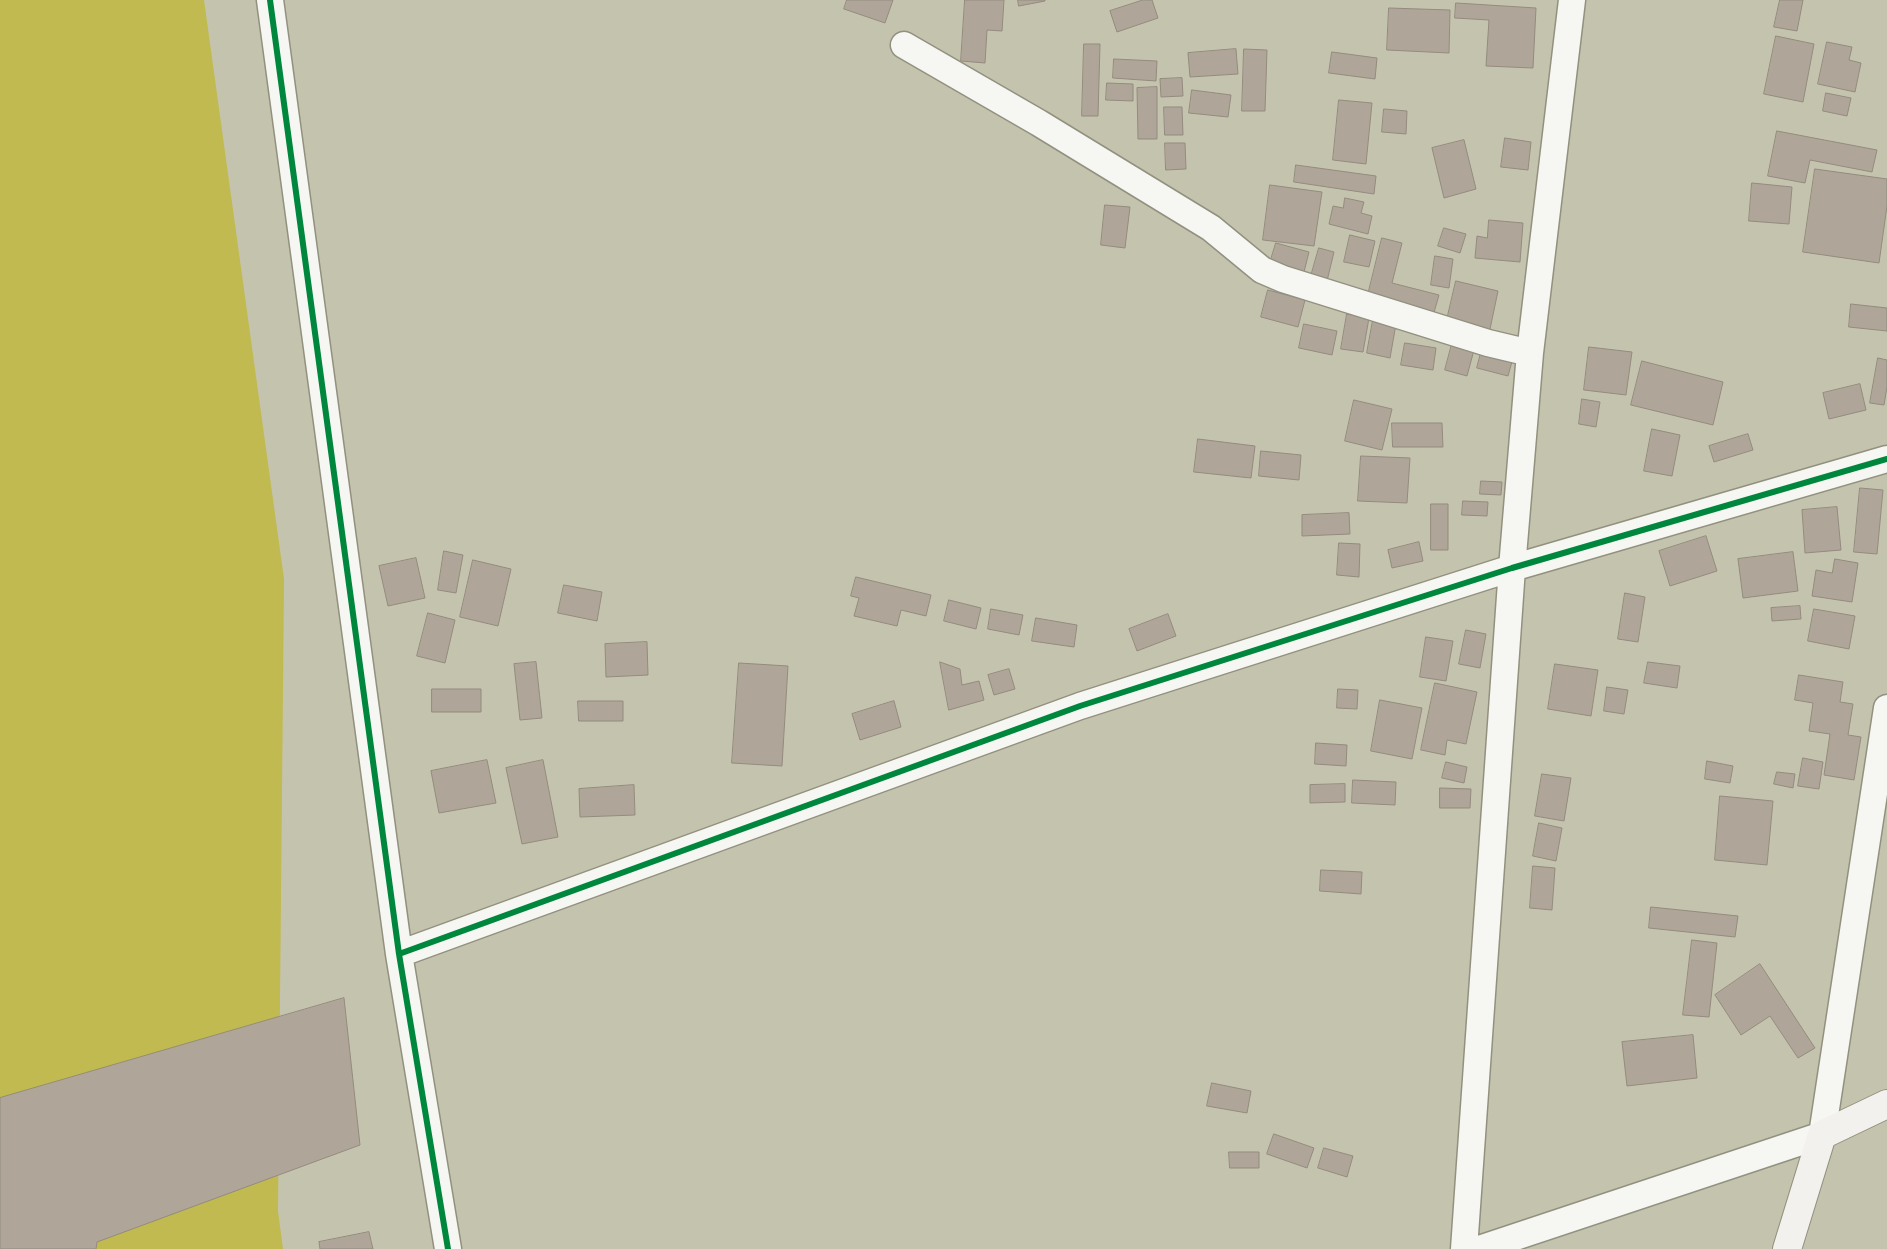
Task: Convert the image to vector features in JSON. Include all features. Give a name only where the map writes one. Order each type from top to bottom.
[{"type":"street","points":[[270,0],[398,954],[448,1249]]},
{"type":"street","points":[[1464,1249],[1512,568],[1530,353],[1572,0]]},
{"type":"street","points":[[904,45],[1039,122],[1211,228],[1262,270],[1283,279],[1469,337],[1530,353]]},
{"type":"street","points":[[398,954],[1080,706],[1512,568],[1887,459]]},
{"type":"street","points":[[1788,1249],[1822,1135],[1887,708]]},
{"type":"street","points":[[1479,1249],[1822,1135],[1887,1104]]},
{"type":"shaded area","points":[[0,0],[204,0],[284,579],[278,1211],[283,1249],[0,1249]]},
{"type":"building","points":[[847,0],[893,0],[885,23],[844,9]]},
{"type":"building","points":[[965,0],[1004,0],[1002,31],[987,30],[985,63],[961,61]]},
{"type":"building","points":[[1018,0],[1045,0],[1045,1],[1019,6]]},
{"type":"building","points":[[1143,0],[1152,0],[1158,18],[1117,32],[1110,11]]},
{"type":"building","points":[[1780,0],[1803,0],[1797,31],[1774,27]]},
{"type":"building","points":[[1456,3],[1536,8],[1533,68],[1486,66],[1489,20],[1455,18]]},
{"type":"building","points":[[1389,8],[1450,10],[1449,53],[1387,50]]},
{"type":"building","points":[[1776,36],[1814,44],[1803,102],[1764,94]]},
{"type":"building","points":[[1827,42],[1852,47],[1849,60],[1861,63],[1855,92],[1818,84]]},
{"type":"building","points":[[1084,44],[1100,44],[1098,116],[1082,116]]},
{"type":"building","points":[[1236,49],[1238,74],[1190,77],[1188,53]]},
{"type":"building","points":[[1244,49],[1267,50],[1265,111],[1242,111]]},
{"type":"building","points":[[1332,52],[1377,58],[1375,79],[1329,73]]},
{"type":"building","points":[[1114,59],[1157,61],[1156,81],[1113,78]]},
{"type":"building","points":[[1182,78],[1183,96],[1161,97],[1160,79]]},
{"type":"building","points":[[1107,83],[1133,84],[1133,101],[1106,100]]},
{"type":"building","points":[[1157,87],[1157,139],[1138,139],[1137,88]]},
{"type":"building","points":[[1192,90],[1231,95],[1228,117],[1189,113]]},
{"type":"building","points":[[1826,93],[1851,98],[1847,116],[1823,111]]},
{"type":"building","points":[[1339,100],[1372,103],[1366,164],[1333,160]]},
{"type":"building","points":[[1164,107],[1182,107],[1183,135],[1165,135]]},
{"type":"building","points":[[1384,109],[1407,111],[1406,134],[1382,132]]},
{"type":"building","points":[[1777,131],[1877,150],[1872,172],[1810,160],[1805,183],[1768,176]]},
{"type":"building","points":[[1505,138],[1531,142],[1528,170],[1501,167]]},
{"type":"building","points":[[1464,140],[1476,189],[1444,198],[1432,148]]},
{"type":"building","points":[[1165,143],[1185,143],[1186,169],[1166,170]]},
{"type":"building","points":[[1296,165],[1376,176],[1374,194],[1294,182]]},
{"type":"building","points":[[1815,169],[1887,179],[1887,206],[1879,263],[1803,252]]},
{"type":"building","points":[[1752,183],[1792,187],[1789,224],[1749,221]]},
{"type":"building","points":[[1270,185],[1322,192],[1314,246],[1263,240]]},
{"type":"building","points":[[1345,198],[1364,202],[1361,213],[1372,216],[1368,234],[1329,224],[1333,206],[1343,208]]},
{"type":"building","points":[[1105,205],[1130,207],[1125,248],[1101,245]]},
{"type":"building","points":[[1489,220],[1523,223],[1520,262],[1475,258],[1477,236],[1487,238]]},
{"type":"building","points":[[1444,228],[1466,234],[1460,253],[1438,246]]},
{"type":"building","points":[[1350,235],[1375,241],[1369,267],[1344,262]]},
{"type":"building","points":[[1382,238],[1402,243],[1392,283],[1439,295],[1433,316],[1367,299]]},
{"type":"building","points":[[1276,243],[1309,252],[1304,272],[1270,263]]},
{"type":"building","points":[[1319,248],[1334,252],[1327,281],[1311,276]]},
{"type":"building","points":[[1435,256],[1453,259],[1449,288],[1431,285]]},
{"type":"building","points":[[1456,281],[1498,291],[1489,334],[1446,324]]},
{"type":"building","points":[[1268,290],[1305,300],[1298,327],[1261,317]]},
{"type":"building","points":[[1851,304],[1887,308],[1887,331],[1849,327]]},
{"type":"building","points":[[1347,314],[1369,318],[1363,352],[1341,349]]},
{"type":"building","points":[[1373,320],[1396,324],[1390,358],[1367,353]]},
{"type":"building","points":[[1304,324],[1337,331],[1332,355],[1299,348]]},
{"type":"building","points":[[1405,343],[1436,348],[1433,370],[1401,365]]},
{"type":"building","points":[[1452,344],[1474,350],[1467,376],[1445,370]]},
{"type":"building","points":[[1589,347],[1632,352],[1626,395],[1584,390]]},
{"type":"building","points":[[1482,349],[1513,358],[1508,376],[1477,368]]},
{"type":"building","points":[[1878,358],[1887,360],[1887,387],[1884,405],[1870,403]]},
{"type":"building","points":[[1642,361],[1723,382],[1713,425],[1631,405]]},
{"type":"building","points":[[1860,384],[1866,410],[1829,419],[1823,393]]},
{"type":"building","points":[[1582,399],[1600,402],[1596,427],[1579,424]]},
{"type":"building","points":[[1354,400],[1392,409],[1382,450],[1345,441]]},
{"type":"building","points":[[1392,423],[1442,423],[1443,447],[1393,447]]},
{"type":"building","points":[[1652,429],[1680,435],[1672,476],[1644,471]]},
{"type":"building","points":[[1748,434],[1753,450],[1714,462],[1709,446]]},
{"type":"building","points":[[1198,439],[1255,446],[1251,478],[1194,472]]},
{"type":"building","points":[[1261,451],[1301,455],[1299,480],[1259,476]]},
{"type":"building","points":[[1361,456],[1410,458],[1407,503],[1358,501]]},
{"type":"building","points":[[1481,481],[1502,482],[1501,495],[1480,494]]},
{"type":"building","points":[[1860,488],[1883,490],[1877,554],[1854,552]]},
{"type":"building","points":[[1463,501],[1488,502],[1487,516],[1462,515]]},
{"type":"building","points":[[1431,504],[1448,504],[1448,550],[1431,550]]},
{"type":"building","points":[[1837,507],[1841,550],[1805,553],[1802,510]]},
{"type":"building","points":[[1349,513],[1350,534],[1302,536],[1302,515]]},
{"type":"building","points":[[1706,536],[1717,571],[1670,586],[1659,551]]},
{"type":"building","points":[[1419,542],[1423,561],[1392,568],[1388,550]]},
{"type":"building","points":[[1339,543],[1360,544],[1359,577],[1337,575]]},
{"type":"building","points":[[444,551],[463,555],[456,593],[438,590]]},
{"type":"building","points":[[1793,552],[1798,591],[1743,598],[1738,559]]},
{"type":"building","points":[[416,558],[425,598],[388,606],[379,566]]},
{"type":"building","points":[[1835,559],[1858,563],[1852,602],[1812,596],[1816,570],[1832,573]]},
{"type":"building","points":[[473,560],[511,569],[498,626],[460,617]]},
{"type":"building","points":[[856,577],[931,595],[926,616],[901,610],[897,626],[854,616],[859,598],[851,596]]},
{"type":"building","points":[[564,585],[602,592],[597,621],[558,613]]},
{"type":"building","points":[[1625,593],[1645,597],[1638,642],[1618,639]]},
{"type":"building","points":[[949,600],[981,608],[976,629],[944,621]]},
{"type":"building","points":[[1800,606],[1801,619],[1772,621],[1771,608]]},
{"type":"building","points":[[991,609],[1023,615],[1019,635],[988,629]]},
{"type":"building","points":[[1814,609],[1855,616],[1849,649],[1808,641]]},
{"type":"building","points":[[428,613],[455,620],[445,663],[417,656]]},
{"type":"building","points":[[1168,614],[1176,636],[1137,651],[1129,629]]},
{"type":"building","points":[[1036,618],[1077,625],[1074,647],[1032,641]]},
{"type":"building","points":[[1466,630],[1486,634],[1480,668],[1459,664]]},
{"type":"building","points":[[1426,637],[1453,641],[1446,681],[1420,677]]},
{"type":"building","points":[[647,642],[648,675],[606,677],[605,644]]},
{"type":"building","points":[[536,662],[542,718],[520,720],[514,664]]},
{"type":"building","points":[[940,662],[960,669],[962,685],[979,681],[984,700],[949,710]]},
{"type":"building","points":[[1648,662],[1680,666],[1677,688],[1644,683]]},
{"type":"building","points":[[739,663],[788,666],[782,766],[732,763]]},
{"type":"building","points":[[1555,664],[1598,670],[1591,716],[1548,709]]},
{"type":"building","points":[[1009,669],[1015,689],[994,695],[988,675]]},
{"type":"building","points":[[1799,675],[1843,682],[1840,702],[1853,704],[1848,735],[1861,737],[1854,780],[1824,775],[1830,734],[1809,731],[1813,703],[1795,700]]},
{"type":"building","points":[[1435,683],[1477,692],[1466,744],[1447,740],[1445,755],[1421,750]]},
{"type":"building","points":[[1607,687],[1628,690],[1624,714],[1604,711]]},
{"type":"building","points":[[432,689],[481,689],[481,712],[432,712]]},
{"type":"building","points":[[1338,689],[1358,690],[1357,709],[1337,708]]},
{"type":"building","points":[[1380,700],[1422,708],[1412,759],[1371,751]]},
{"type":"building","points":[[578,701],[623,701],[623,721],[579,721]]},
{"type":"building","points":[[894,701],[901,727],[860,740],[852,714]]},
{"type":"building","points":[[1316,743],[1347,745],[1346,766],[1315,764]]},
{"type":"building","points":[[1803,758],[1823,762],[1819,789],[1798,786]]},
{"type":"building","points":[[487,760],[496,803],[439,813],[431,771]]},
{"type":"building","points":[[543,760],[558,837],[522,844],[506,768]]},
{"type":"building","points":[[1707,761],[1733,766],[1730,783],[1705,779]]},
{"type":"building","points":[[1446,762],[1467,767],[1464,783],[1442,778]]},
{"type":"building","points":[[1777,772],[1795,774],[1793,788],[1774,784]]},
{"type":"building","points":[[1542,774],[1571,778],[1564,821],[1535,816]]},
{"type":"building","points":[[1353,780],[1396,782],[1395,805],[1352,803]]},
{"type":"building","points":[[1345,784],[1345,802],[1310,803],[1310,785]]},
{"type":"building","points":[[634,785],[635,815],[580,817],[579,789]]},
{"type":"building","points":[[1440,788],[1471,789],[1470,808],[1440,808]]},
{"type":"building","points":[[1720,796],[1773,801],[1767,865],[1715,860]]},
{"type":"building","points":[[1539,823],[1562,828],[1556,861],[1533,856]]},
{"type":"building","points":[[1533,866],[1555,868],[1552,910],[1530,908]]},
{"type":"building","points":[[1321,870],[1362,872],[1361,894],[1320,891]]},
{"type":"building","points":[[1651,907],[1738,916],[1735,937],[1649,928]]},
{"type":"building","points":[[1692,940],[1717,943],[1709,1017],[1683,1015]]},
{"type":"building","points":[[1760,964],[1815,1048],[1798,1058],[1770,1016],[1741,1035],[1715,995]]},
{"type":"building","points":[[344,998],[360,1145],[97,1242],[96,1249],[0,1249],[0,1098]]},
{"type":"building","points":[[1693,1035],[1697,1078],[1627,1086],[1622,1042]]},
{"type":"building","points":[[1212,1083],[1251,1091],[1247,1113],[1207,1106]]},
{"type":"building","points":[[1274,1134],[1314,1148],[1307,1168],[1267,1154]]},
{"type":"building","points":[[1324,1148],[1353,1156],[1347,1177],[1318,1168]]},
{"type":"building","points":[[1229,1152],[1259,1152],[1259,1168],[1230,1168]]},
{"type":"building","points":[[369,1232],[373,1249],[320,1249],[319,1242]]},
{"type":"cycle path","points":[[270,0],[399,954],[448,1249]]},
{"type":"cycle path","points":[[399,954],[1080,706],[1512,568],[1887,459]]}]
